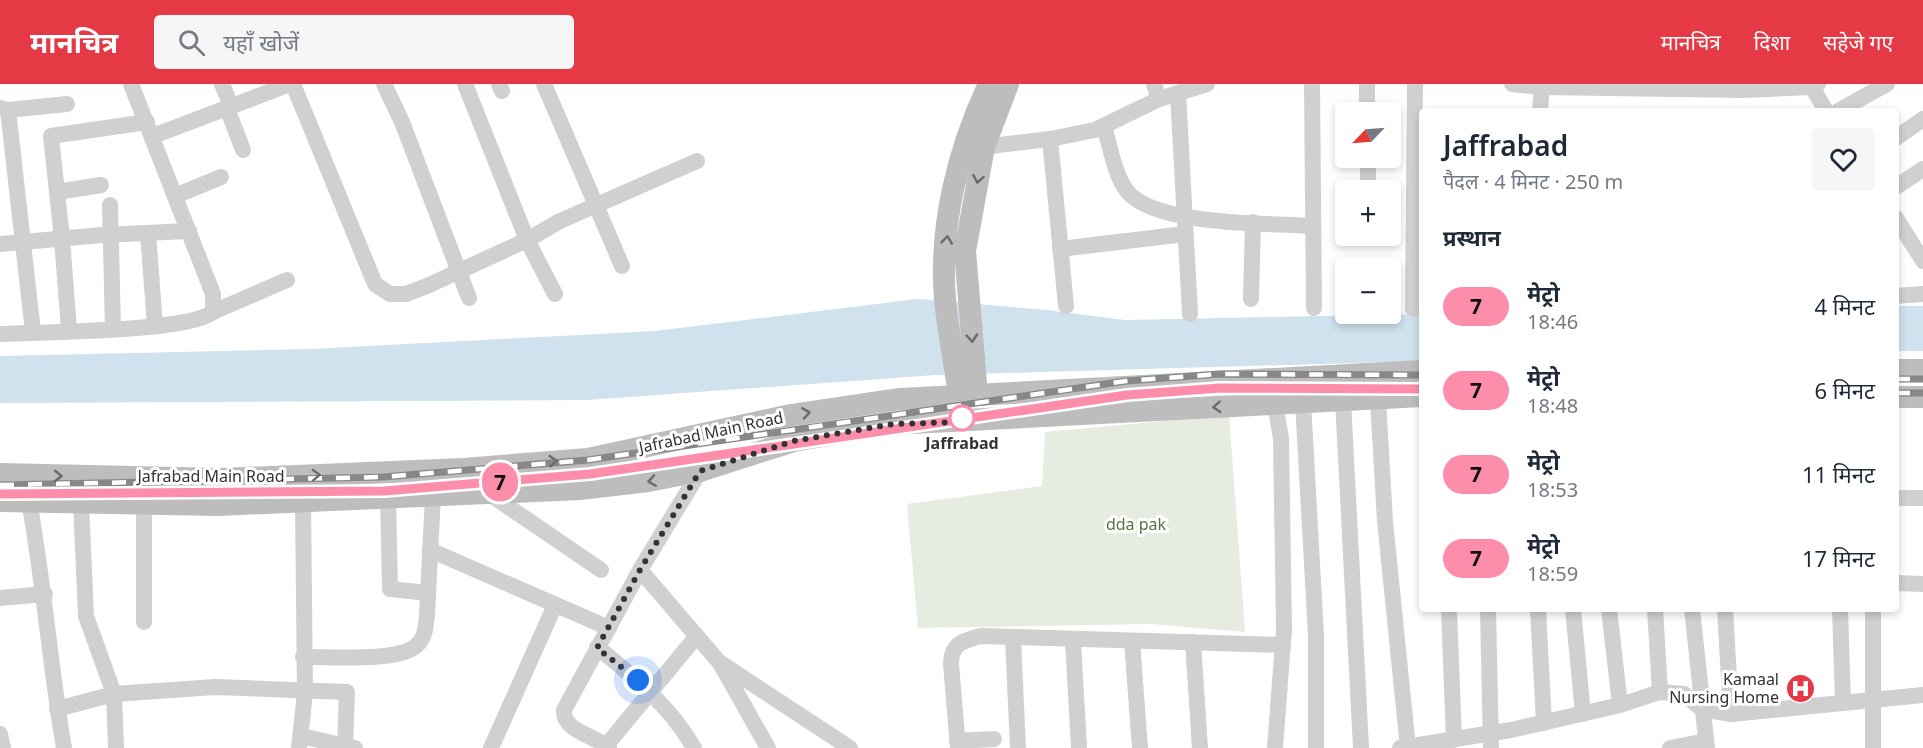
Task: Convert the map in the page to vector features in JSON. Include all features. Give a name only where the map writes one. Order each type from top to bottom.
[{"type":"main road","points":[[967,387],[969,298],[965,251],[974,148],[989,84]]},
{"type":"main road","points":[[967,387],[945,299],[945,250],[956,172],[974,148],[1008,84]]},
{"type":"main road","points":[[1899,370],[1923,370]]},
{"type":"main road","name":"Jafrabad Main Road","points":[[0,474],[221,479],[463,469],[588,459],[764,421],[967,387],[1249,379],[1419,371]]},
{"type":"main road","points":[[1248,405],[1249,379]]},
{"type":"main road","name":"Jafrabad Main Road","points":[[0,501],[218,505],[580,489],[648,482],[700,471],[794,441],[893,424],[1419,396]]},
{"type":"main road","points":[[1899,397],[1923,397]]},
{"type":"main road","points":[[764,421],[772,448]]},
{"type":"street","points":[[130,84],[150,129],[213,294],[213,312]]},
{"type":"street","points":[[222,84],[243,150]]},
{"type":"street","points":[[69,330],[51,136],[150,129],[229,107],[291,84],[375,284],[390,294],[406,294],[527,240],[597,204],[697,161]]},
{"type":"street","points":[[384,84],[460,270],[469,298]]},
{"type":"street","points":[[465,84],[527,240],[555,294]]},
{"type":"street","points":[[544,84],[622,267]]},
{"type":"street","points":[[974,148],[1050,139],[1104,126],[1157,92],[1178,93],[1207,84]]},
{"type":"street","points":[[1312,84],[1314,308]]},
{"type":"street","points":[[1367,84],[1368,102]]},
{"type":"street","points":[[1413,309],[1415,84]]},
{"type":"street","points":[[1514,84],[1542,86],[1815,86],[1825,108]]},
{"type":"street","points":[[1843,108],[1887,84]]},
{"type":"street","points":[[1540,108],[1542,86]]},
{"type":"street","points":[[1178,93],[1190,314]]},
{"type":"street","points":[[33,332],[4,109],[67,104]]},
{"type":"street","points":[[1899,136],[1923,119]]},
{"type":"street","points":[[1104,126],[1125,189],[1151,209],[1185,217],[1313,226]]},
{"type":"street","points":[[1050,139],[1066,306]]},
{"type":"street","points":[[1899,185],[1923,169]]},
{"type":"street","points":[[176,196],[221,177]]},
{"type":"street","points":[[57,192],[101,184]]},
{"type":"street","points":[[110,206],[113,328]]},
{"type":"street","points":[[1251,299],[1253,222]]},
{"type":"street","points":[[1899,223],[1923,260]]},
{"type":"street","points":[[0,244],[189,231]]},
{"type":"street","points":[[148,233],[154,326]]},
{"type":"street","points":[[1060,249],[1185,234]]},
{"type":"street","points":[[0,334],[189,323],[206,318],[213,312],[287,280]]},
{"type":"street","points":[[1899,296],[1923,294]]},
{"type":"street","points":[[1343,400],[1361,748]]},
{"type":"street","points":[[1378,400],[1385,521],[1405,748],[1455,740],[1490,741],[1544,723],[1620,705],[1660,692],[1684,694],[1702,710],[1731,714],[1923,695]]},
{"type":"street","points":[[1303,402],[1316,635],[1317,748]]},
{"type":"street","points":[[1275,404],[1281,438],[1283,645],[1275,748]]},
{"type":"street","points":[[696,637],[606,747],[571,727],[563,715],[568,700],[640,570],[700,471]]},
{"type":"street","points":[[488,493],[601,570]]},
{"type":"street","points":[[303,657],[400,655],[419,644],[425,631],[433,495]]},
{"type":"street","points":[[388,497],[390,590],[428,593]]},
{"type":"street","points":[[1899,498],[1923,498]]},
{"type":"street","points":[[29,501],[45,594],[57,709],[64,748]]},
{"type":"street","points":[[57,709],[114,694],[215,687],[305,689],[347,692],[350,747],[300,742],[305,689],[303,501]]},
{"type":"street","points":[[81,502],[86,616],[114,694],[116,748]]},
{"type":"street","points":[[144,504],[144,622]]},
{"type":"street","points":[[430,549],[609,628]]},
{"type":"street","points":[[640,570],[719,663],[768,748]]},
{"type":"street","points":[[1899,583],[1923,584]]},
{"type":"street","points":[[0,598],[45,594]]},
{"type":"street","points":[[490,748],[555,606]]},
{"type":"street","points":[[1449,612],[1455,740]]},
{"type":"street","points":[[1488,612],[1490,741]]},
{"type":"street","points":[[1539,612],[1544,723]]},
{"type":"street","points":[[1573,612],[1583,714]]},
{"type":"street","points":[[1609,612],[1620,705]]},
{"type":"street","points":[[1655,612],[1660,692]]},
{"type":"street","points":[[1670,748],[1706,745],[1692,612]]},
{"type":"street","points":[[1725,612],[1731,714]]},
{"type":"street","points":[[1840,612],[1843,703]]},
{"type":"street","points":[[1873,612],[1873,748]]},
{"type":"street","points":[[994,739],[957,745],[951,651],[958,643],[981,636],[1073,641],[1283,645]]},
{"type":"street","points":[[1013,638],[1018,748]]},
{"type":"street","points":[[1073,641],[1079,748]]},
{"type":"street","points":[[1132,641],[1140,748]]},
{"type":"street","points":[[1193,642],[1200,748]]},
{"type":"street","points":[[597,648],[666,708],[693,748]]},
{"type":"street","points":[[719,663],[850,748]]},
{"type":"street","points":[[0,734],[3,748]]},
{"type":"green space","name":"dda pak","points":[[1229,415],[1245,632],[1152,624],[918,628],[907,504],[1042,486],[1045,432]]},
{"type":"water","points":[[918,299],[1046,310],[1125,320],[1335,316],[1335,324],[1401,324],[1401,314],[1419,314],[1419,361],[936,375],[587,400],[0,403],[0,356],[312,349],[655,331]]},
{"type":"water","points":[[1899,306],[1923,306],[1923,351],[1899,351]]},
{"type":"railway","points":[[0,485],[383,477],[588,460],[1126,381],[1219,374],[1419,375]]},
{"type":"railway","points":[[1899,379],[1923,379]]},
{"type":"railway","points":[[16,494],[384,491],[589,474],[1127,395],[1220,388],[1419,389]]},
{"type":"railway","points":[[1899,393],[1923,393]]},
{"type":"metro line","name":"7","points":[[0,494],[384,491],[590,474],[1127,395],[1220,388],[1419,389]]},
{"type":"place","name":"Jaffrabad","points":[[962,418]]},
{"type":"place","name":"Kamaal Nursing Home","points":[[1800,688]]},
{"type":"route","points":[[638,680],[597,648],[640,570],[700,471],[794,441],[893,424],[963,422],[962,418]]}]
